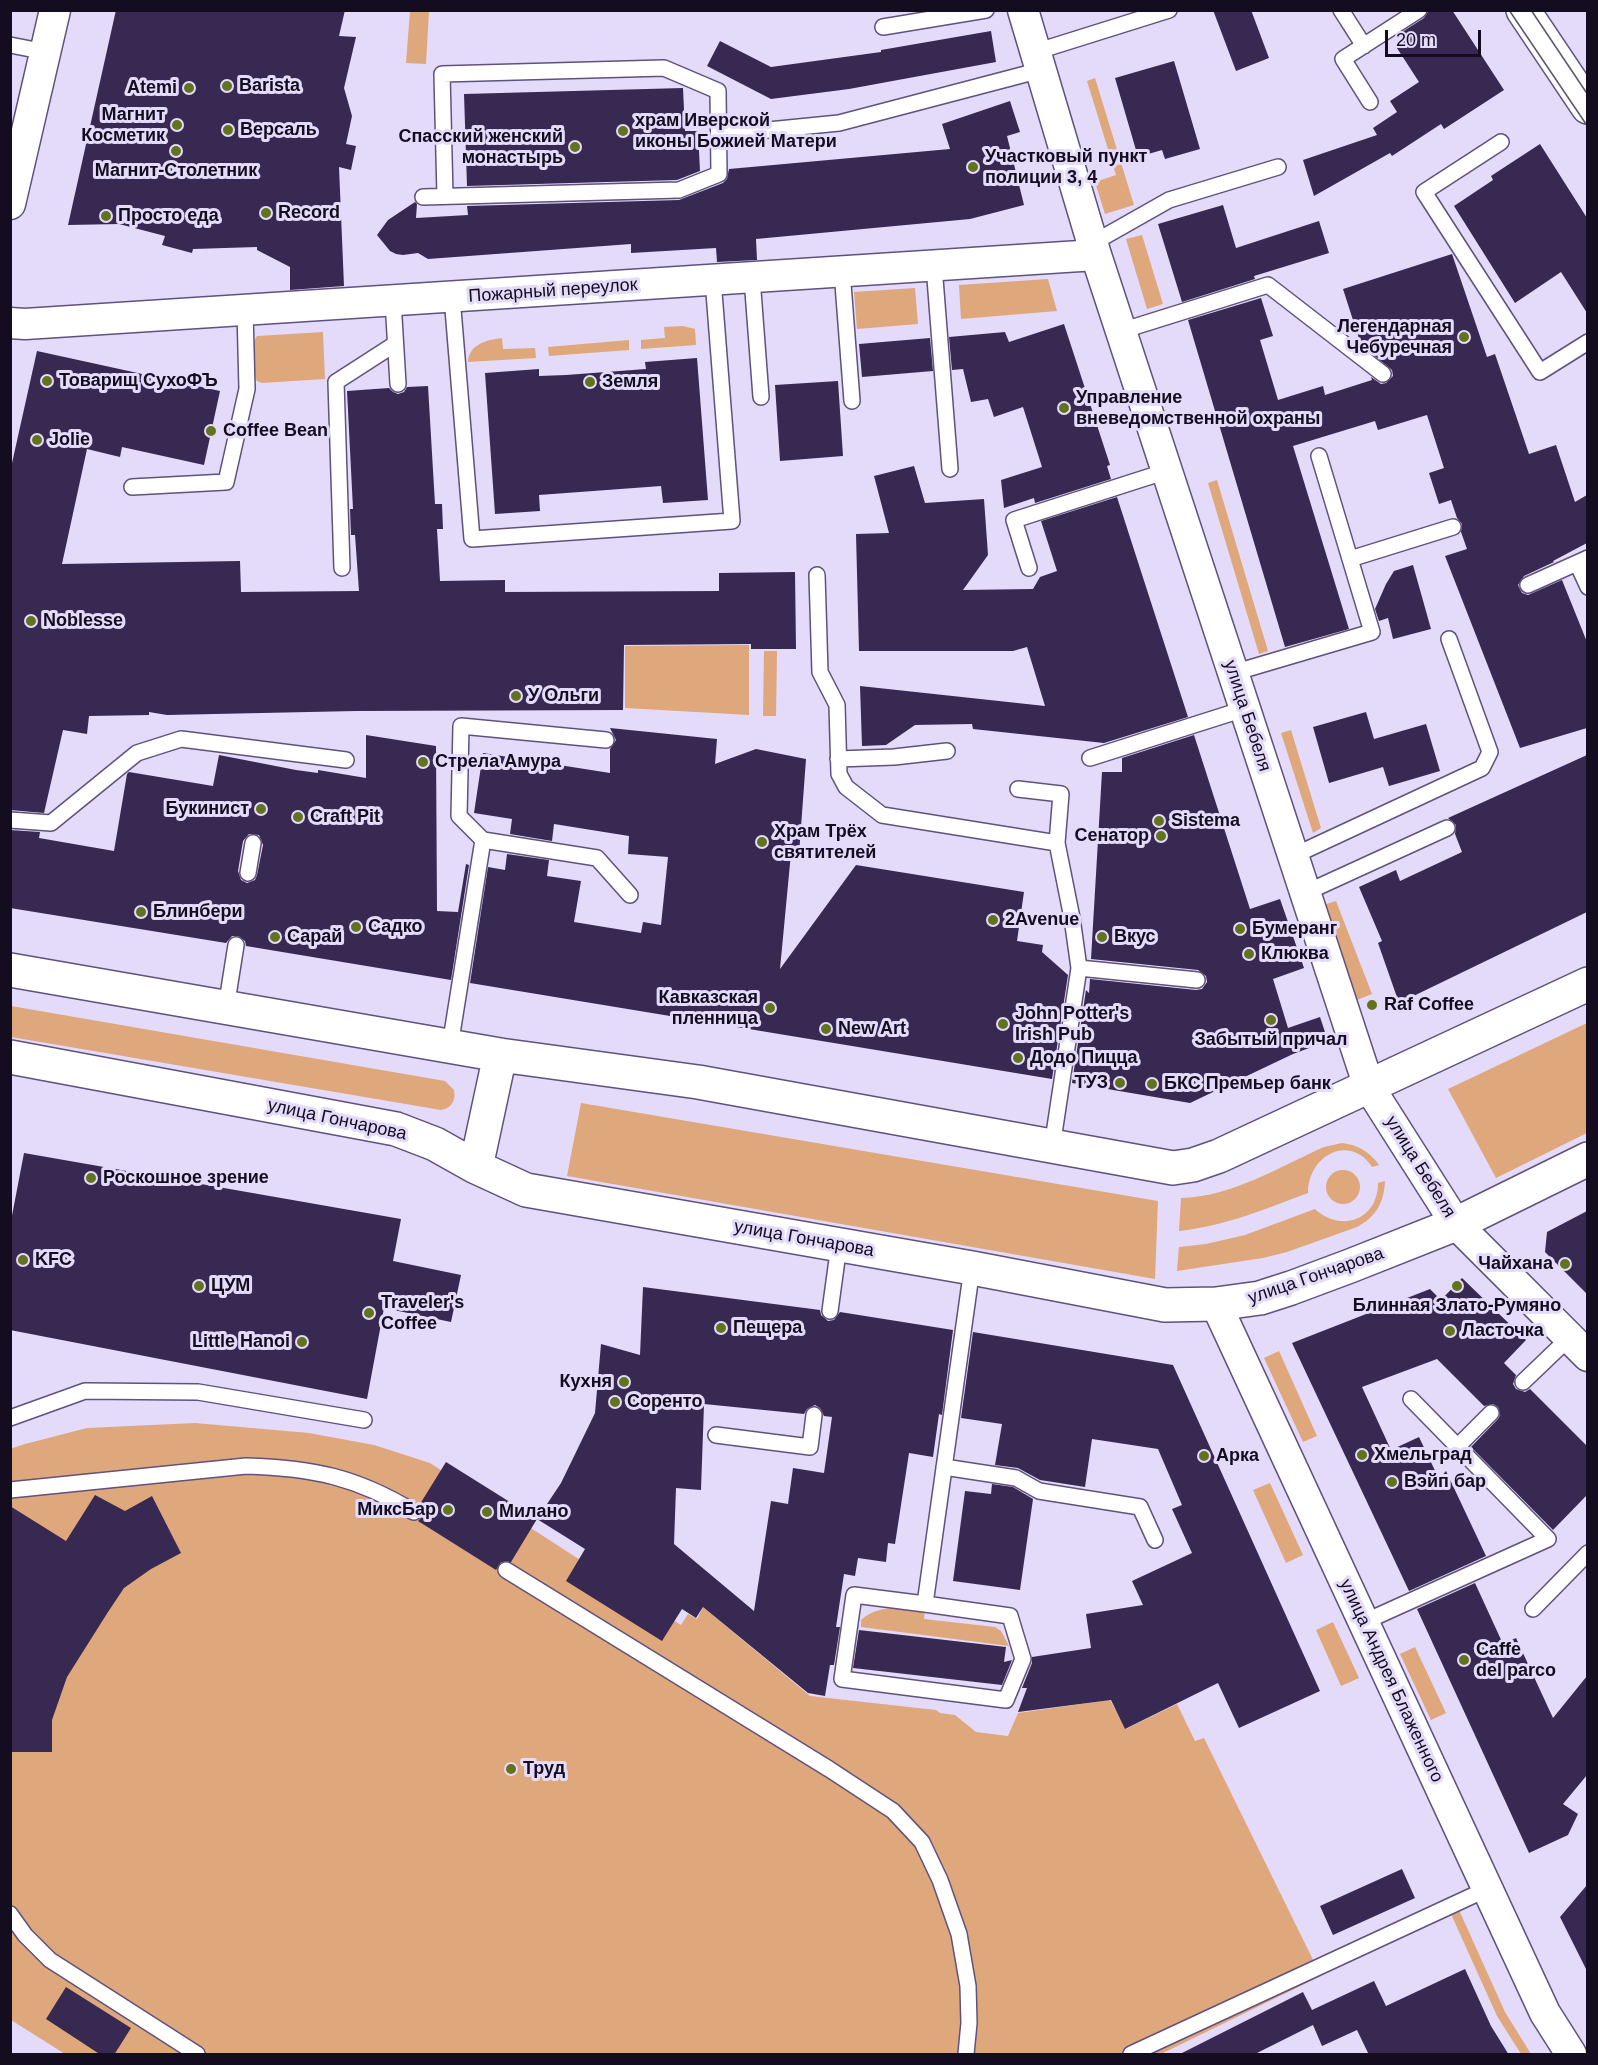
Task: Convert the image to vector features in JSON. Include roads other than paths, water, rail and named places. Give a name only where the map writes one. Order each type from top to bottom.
[{"type":"main road","points":[[1523,10],[1587,106]]},
{"type":"main road","points":[[10,969],[500,1055],[699,1082],[1173,1168],[1193,1165],[1219,1156],[1587,984]]},
{"type":"main road","points":[[476,1167],[500,1055]]},
{"type":"main road","name":"улица Гончарова","points":[[10,1057],[396,1129],[435,1144],[476,1167],[526,1190],[972,1268],[1165,1305],[1242,1302],[1291,1288],[1456,1224],[1587,1159]]},
{"type":"street","points":[[10,204],[56,10]]},
{"type":"street","name":"улица Бебеля","points":[[1023,10],[1094,249],[1368,1087],[1456,1224],[1578,1347]]},
{"type":"street","name":"Пожарный переулок","points":[[10,323],[245,311],[934,266],[1094,249]]},
{"type":"street","name":"улица Андрея Блаженного","points":[[1216,1304],[1545,2013],[1571,2055]]},
{"type":"lane","points":[[883,27],[986,10]]},
{"type":"lane","points":[[718,135],[839,123],[1038,61],[1169,10]]},
{"type":"lane","points":[[1341,10],[1364,46]]},
{"type":"lane","points":[[1370,102],[1343,59],[1419,10]]},
{"type":"lane","points":[[10,45],[46,52]]},
{"type":"lane","points":[[423,197],[679,190],[719,174],[718,91],[664,68],[442,74],[445,196]]},
{"type":"lane","points":[[1501,142],[1424,192],[1540,372],[1587,342]]},
{"type":"lane","points":[[1094,249],[1170,200],[1278,167]]},
{"type":"lane","points":[[934,266],[950,469]]},
{"type":"lane","points":[[842,272],[852,401]]},
{"type":"lane","points":[[752,278],[761,397]]},
{"type":"lane","points":[[452,297],[472,539],[732,521],[713,280]]},
{"type":"lane","points":[[1121,331],[1268,285],[1383,374]]},
{"type":"lane","points":[[393,301],[398,384]]},
{"type":"lane","points":[[132,487],[226,482],[247,389],[245,311]]},
{"type":"lane","points":[[342,568],[336,382],[395,344]]},
{"type":"lane","points":[[1233,673],[1372,632],[1319,456]]},
{"type":"lane","points":[[1029,568],[1014,520],[1167,471]]},
{"type":"lane","points":[[1350,559],[1453,527]]},
{"type":"lane","points":[[1528,585],[1582,560],[1587,587]]},
{"type":"lane","points":[[817,575],[820,672],[837,705],[839,774],[846,787],[882,815],[1057,843]]},
{"type":"lane","points":[[1293,856],[1482,768],[1490,752],[1449,639]]},
{"type":"lane","points":[[1090,758],[1245,709]]},
{"type":"lane","points":[[606,740],[461,726],[459,816],[483,840],[597,858],[630,895]]},
{"type":"lane","points":[[10,819],[51,823],[137,753],[181,739],[346,760]]},
{"type":"lane","points":[[838,759],[894,757],[947,751]]},
{"type":"lane","points":[[1018,789],[1061,794],[1057,843],[1072,918],[1078,968],[1052,1147]]},
{"type":"lane","points":[[1305,893],[1447,828]]},
{"type":"lane","points":[[450,1046],[483,840]]},
{"type":"lane","points":[[248,873],[253,843]]},
{"type":"lane","points":[[226,1008],[236,945]]},
{"type":"lane","points":[[1078,968],[1197,980]]},
{"type":"lane","points":[[830,1311],[839,1245]]},
{"type":"lane","points":[[925,1604],[972,1268]]},
{"type":"lane","points":[[1523,1382],[1578,1347]]},
{"type":"lane","points":[[10,1418],[85,1390],[198,1392],[364,1420]]},
{"type":"lane","points":[[1364,1622],[1548,1539],[1411,1400]]},
{"type":"lane","points":[[1458,1446],[1491,1413]]},
{"type":"lane","points":[[716,1435],[810,1447],[814,1415]]},
{"type":"lane","points":[[10,1490],[246,1466],[282,1467],[315,1471],[348,1480],[376,1491],[414,1512]]},
{"type":"lane","points":[[944,1467],[1016,1478],[1039,1491],[1140,1507],[1155,1540]]},
{"type":"lane","points":[[1533,1609],[1587,1553]]},
{"type":"lane","points":[[506,1570],[829,1769],[893,1811],[921,1842],[940,1880],[959,1934],[968,1986],[969,2023],[966,2055]]},
{"type":"lane","points":[[854,1595],[925,1604],[1010,1616],[1023,1659],[1006,1700],[842,1679],[854,1595]]},
{"type":"lane","points":[[1131,2055],[1487,1889]]},
{"type":"lane","points":[[10,1914],[25,1935],[50,1960],[197,2055]]},
{"type":"tram line","points":[[1509,10],[1588,127]]},
{"type":"tram line","points":[[1531,10],[1588,95]]},
{"type":"place","name":"Barista","points":[[227,86]]},
{"type":"place","name":"Atemi","points":[[189,88]]},
{"type":"place","name":"Магнит Косметик","points":[[177,125]]},
{"type":"place","name":"Версаль","points":[[228,130]]},
{"type":"place","name":"храм Иверской иконы Божией Матери","points":[[623,131]]},
{"type":"place","name":"Спасский женский монастырь","points":[[575,147]]},
{"type":"place","name":"Магнит-Столетник","points":[[176,151]]},
{"type":"place","name":"Участковый пункт полиции 3, 4","points":[[973,167]]},
{"type":"place","name":"Record","points":[[266,213]]},
{"type":"place","name":"Просто еда","points":[[106,216]]},
{"type":"place","name":"Легендарная Чебуречная","points":[[1464,337]]},
{"type":"place","name":"Товарищ СухоФЪ","points":[[47,381]]},
{"type":"place","name":"Земля","points":[[590,382]]},
{"type":"place","name":"Управление вневедомственной охраны","points":[[1064,408]]},
{"type":"place","name":"Coffee Bean","points":[[211,431]]},
{"type":"place","name":"Jolie","points":[[37,440]]},
{"type":"place","name":"Noblesse","points":[[31,621]]},
{"type":"place","name":"У Ольги","points":[[516,696]]},
{"type":"place","name":"Стрела Амура","points":[[423,762]]},
{"type":"place","name":"Букинист","points":[[261,809]]},
{"type":"place","name":"Craft Pit","points":[[298,817]]},
{"type":"place","name":"Sistema","points":[[1159,821]]},
{"type":"place","name":"Сенатор","points":[[1161,836]]},
{"type":"place","name":"Храм Трёх святителей","points":[[762,842]]},
{"type":"place","name":"Блинбери","points":[[141,912]]},
{"type":"place","name":"2Avenue","points":[[993,920]]},
{"type":"place","name":"Садко","points":[[356,927]]},
{"type":"place","name":"Бумеранг","points":[[1240,929]]},
{"type":"place","name":"Сарай","points":[[275,937]]},
{"type":"place","name":"Вкус","points":[[1102,937]]},
{"type":"place","name":"Клюква","points":[[1249,954]]},
{"type":"place","name":"Raf Coffee","points":[[1372,1005]]},
{"type":"place","name":"Кавказская пленница","points":[[770,1008]]},
{"type":"place","name":"Забытый причал","points":[[1271,1020]]},
{"type":"place","name":"John Potter's Irish Pub","points":[[1003,1024]]},
{"type":"place","name":"New Art","points":[[826,1029]]},
{"type":"place","name":"Додо Пицца","points":[[1018,1058]]},
{"type":"place","name":"ТУЗ","points":[[1120,1083]]},
{"type":"place","name":"БКС Премьер банк","points":[[1152,1084]]},
{"type":"place","name":"Роскошное зрение","points":[[91,1178]]},
{"type":"place","name":"KFC","points":[[23,1260]]},
{"type":"place","name":"Чайхана","points":[[1565,1264]]},
{"type":"place","name":"ЦУМ","points":[[199,1286]]},
{"type":"place","name":"Блинная Злато-Румяно","points":[[1457,1286]]},
{"type":"place","name":"Traveler's Coffee","points":[[369,1313]]},
{"type":"place","name":"Пещера","points":[[721,1328]]},
{"type":"place","name":"Ласточка","points":[[1450,1331]]},
{"type":"place","name":"Little Hanoi","points":[[302,1342]]},
{"type":"place","name":"Кухня","points":[[624,1382]]},
{"type":"place","name":"Соренто","points":[[615,1402]]},
{"type":"place","name":"Хмельград","points":[[1362,1455]]},
{"type":"place","name":"Арка","points":[[1204,1456]]},
{"type":"place","name":"Вэйп бар","points":[[1392,1482]]},
{"type":"place","name":"МиксБар","points":[[448,1510]]},
{"type":"place","name":"Милано","points":[[487,1512]]},
{"type":"place","name":"Caffe del parco","points":[[1464,1660]]},
{"type":"place","name":"Труд","points":[[511,1769]]}]
